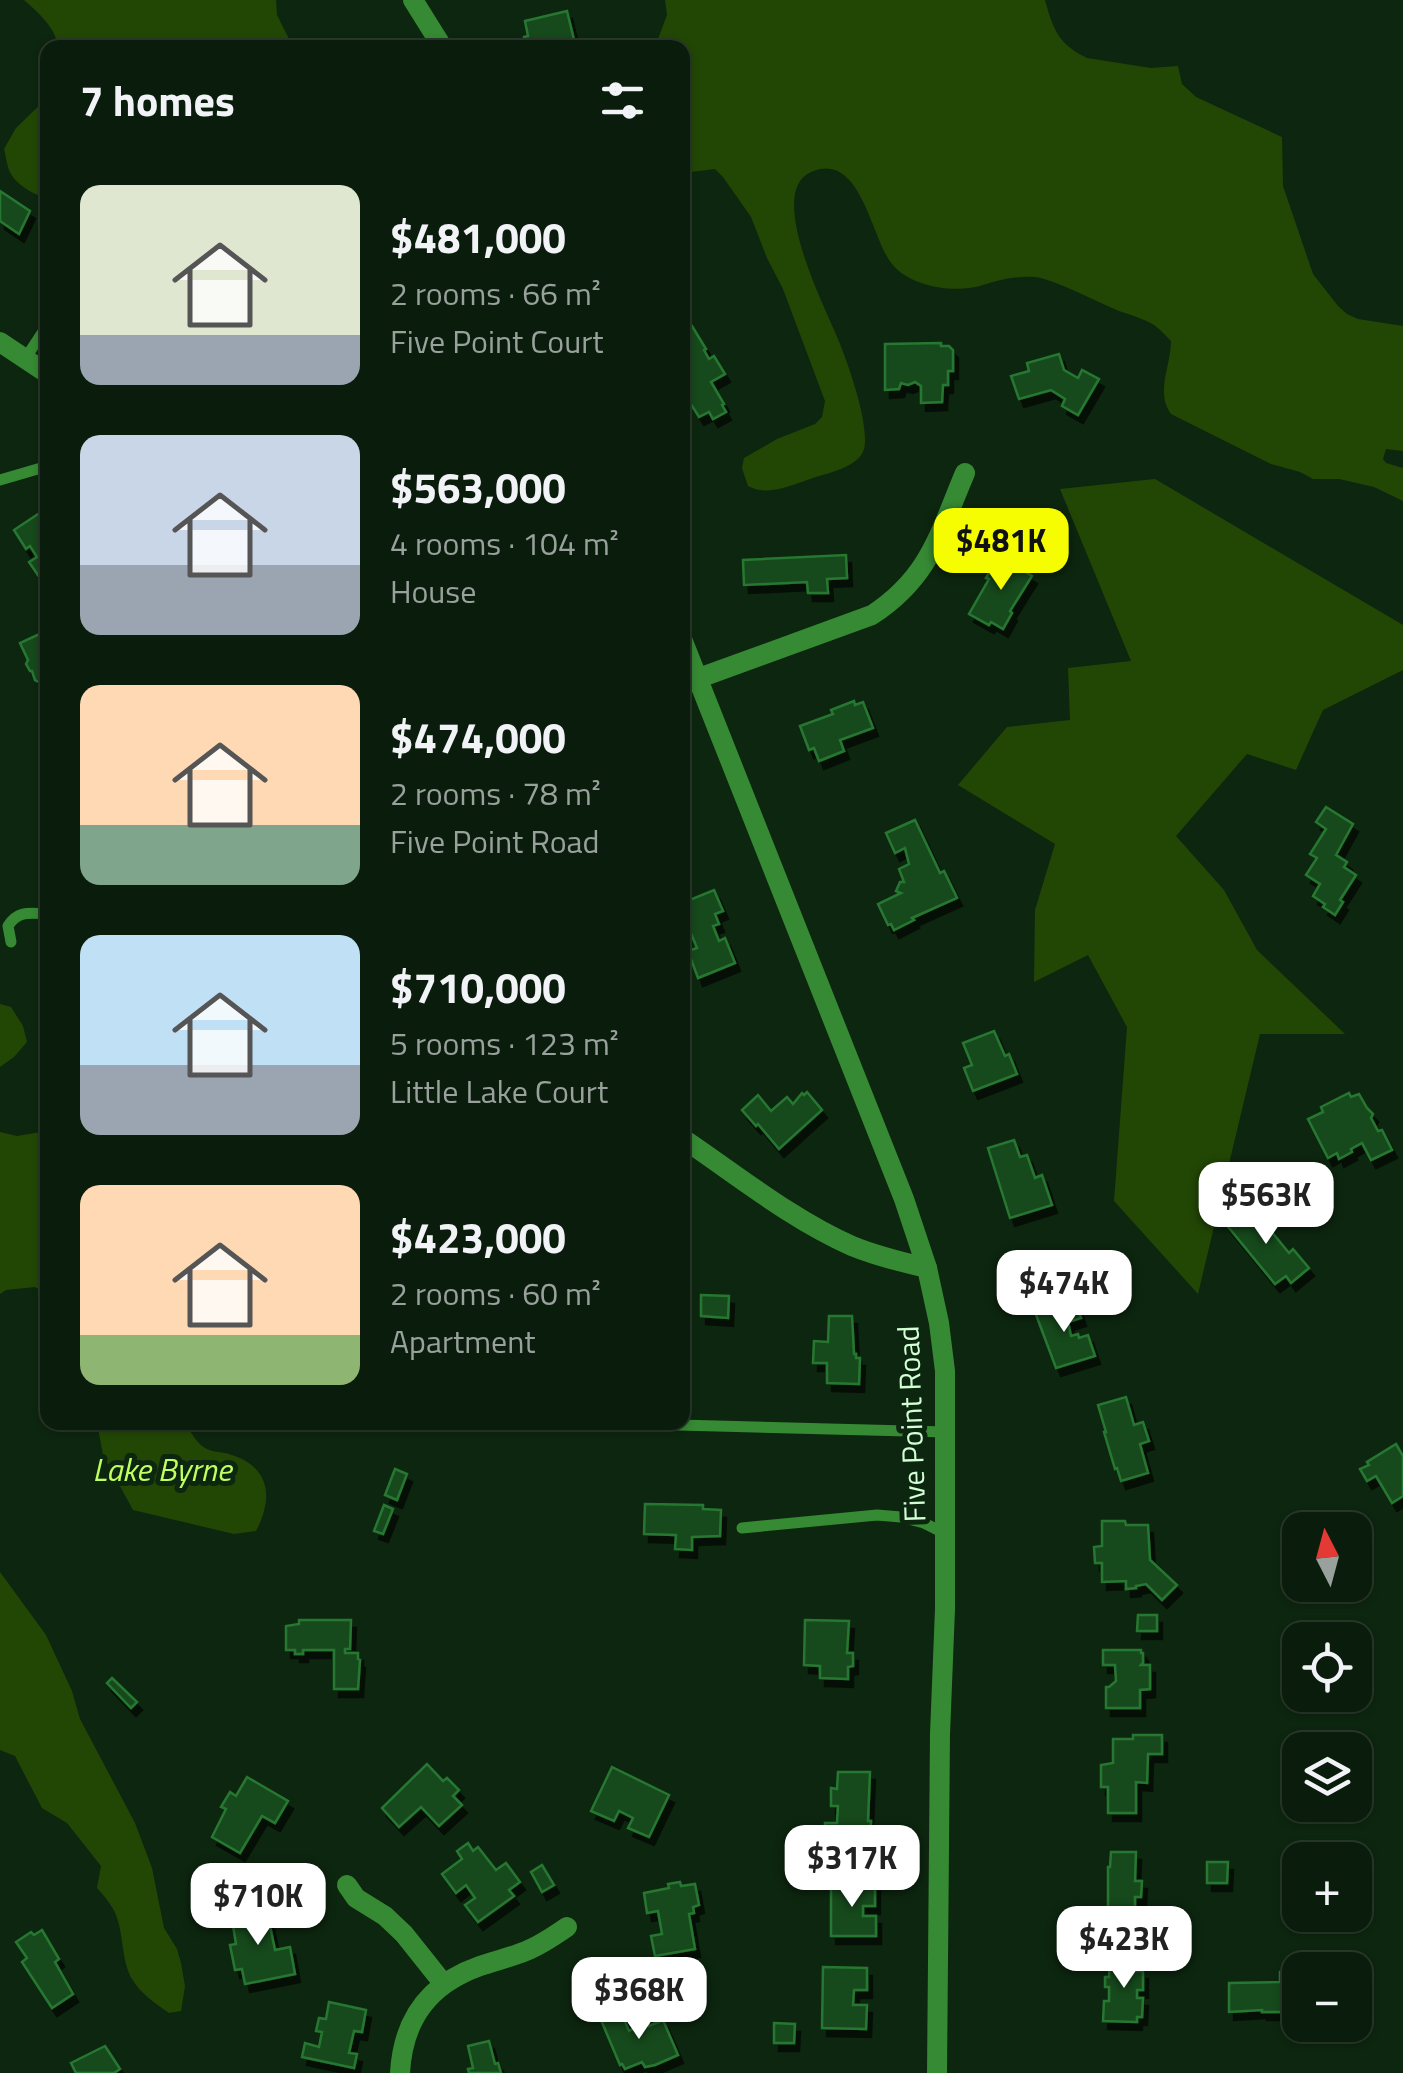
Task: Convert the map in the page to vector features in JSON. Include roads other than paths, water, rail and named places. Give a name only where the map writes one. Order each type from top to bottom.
[{"type":"street","points":[[413,0],[439,40]]},
{"type":"street","points":[[0,342],[40,369]]},
{"type":"street","points":[[698,678],[872,615],[893,601],[926,564],[966,473]]},
{"type":"street","name":"Five Point Road","points":[[690,658],[889,1162],[927,1268],[939,1323],[946,1432],[946,1534],[937,2073]]},
{"type":"street","points":[[690,1143],[820,1230],[890,1259],[927,1268]]},
{"type":"street","points":[[346,1884],[356,1898],[404,1934],[444,1983]]},
{"type":"street","points":[[400,2073],[401,2056],[414,2018],[444,1983],[478,1966],[526,1951],[567,1927]]},
{"type":"lane","points":[[25,359],[40,336]]},
{"type":"lane","points":[[0,480],[40,468]]},
{"type":"lane","points":[[11,942],[8,926],[14,917],[24,912],[40,913]]},
{"type":"lane","points":[[690,1425],[946,1432]]},
{"type":"lane","points":[[742,1528],[877,1515],[924,1523],[946,1534]]},
{"type":"water","points":[[24,0],[276,0],[277,15],[290,40],[57,40]]},
{"type":"water","points":[[665,0],[1045,0],[1058,35],[1087,58],[1151,68],[1178,66],[1182,84],[1196,97],[1282,137],[1283,186],[1313,274],[1338,306],[1358,319],[1403,326],[1403,451],[1386,449],[1383,459],[1403,468],[1403,501],[1374,487],[1339,479],[1313,479],[1271,464],[1171,414],[1164,388],[1171,341],[1146,321],[1035,277],[1009,278],[960,289],[910,278],[892,264],[853,185],[842,173],[828,169],[811,172],[798,184],[794,202],[796,226],[852,378],[864,425],[864,449],[850,465],[788,487],[764,490],[748,486],[742,468],[744,458],[815,424],[822,417],[825,401],[751,217],[715,169],[690,172],[690,40],[658,40],[667,15]]},
{"type":"water","points":[[40,105],[40,196],[28,190],[8,169],[4,149],[16,128]]},
{"type":"water","points":[[1155,479],[1403,625],[1403,670],[1323,710],[1296,770],[1247,754],[1176,836],[1224,890],[1257,950],[1345,1034],[1260,1034],[1198,1294],[1114,1201],[1127,1027],[1088,955],[1034,982],[1035,910],[1055,844],[958,785],[1007,727],[1070,720],[1068,668],[1131,661],[1060,489]]},
{"type":"water","points":[[0,1004],[11,1007],[23,1026],[27,1042],[0,1067]]},
{"type":"water","points":[[0,1132],[17,1136],[40,1132],[40,1290],[35,1287],[0,1294]]},
{"type":"water","name":"Lake Byrne","points":[[98,1430],[190,1430],[205,1448],[243,1459],[253,1466],[265,1484],[262,1518],[256,1531],[234,1534],[133,1510],[103,1455]]},
{"type":"water","points":[[0,1572],[46,1635],[72,1691],[80,1719],[135,1823],[152,1868],[164,1928],[181,1963],[185,1986],[181,2011],[169,2013],[135,1984],[128,1972],[116,1915],[97,1888],[101,1866],[67,1823],[42,1808],[15,1756],[0,1750]]}]
